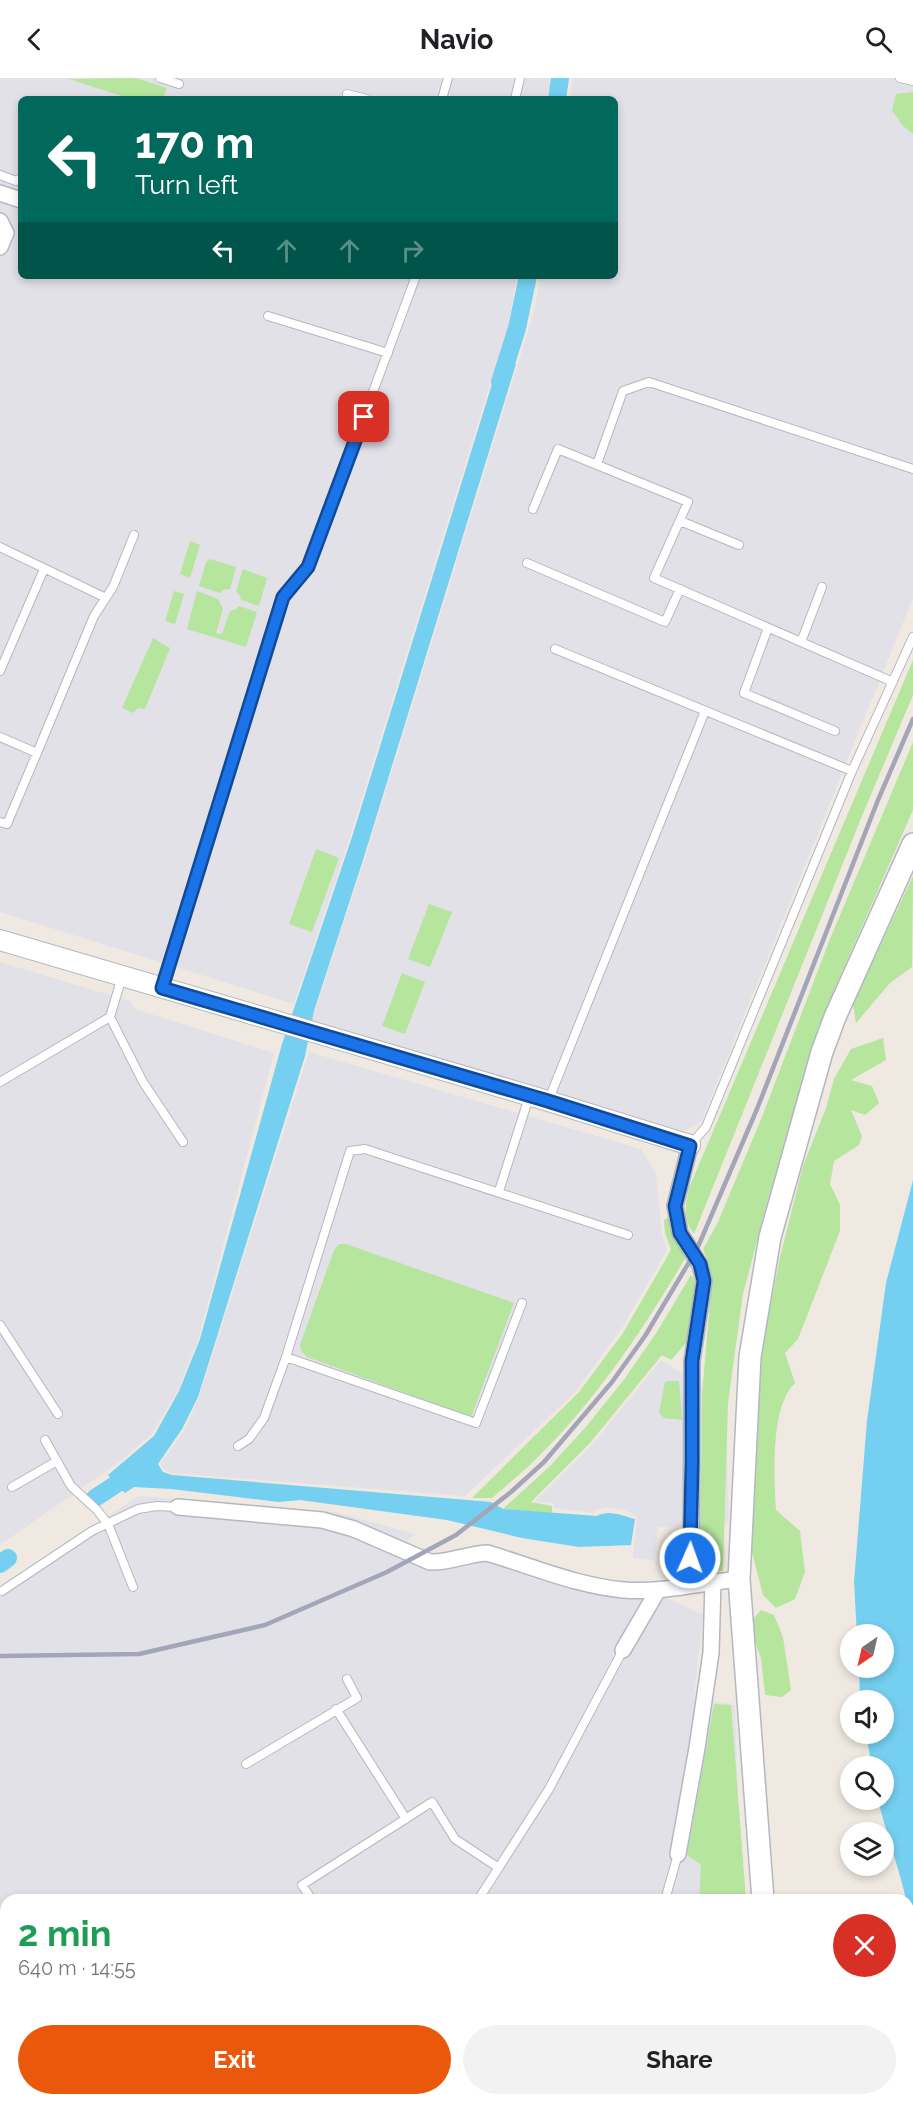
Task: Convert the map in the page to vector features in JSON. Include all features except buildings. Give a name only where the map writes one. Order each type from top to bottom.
[{"type":"main road","points":[[763,1894],[739,1579],[750,1357],[770,1237],[822,1052],[835,1017],[913,844]]},
{"type":"street","points":[[0,195],[18,199]]},
{"type":"street","points":[[0,221],[6,232],[0,247]]},
{"type":"street","points":[[0,940],[539,1099],[690,1146],[675,1206],[680,1233],[700,1264],[704,1281],[692,1361],[691,1584]]},
{"type":"street","points":[[178,1506],[322,1521],[354,1529],[430,1562],[442,1562],[486,1553],[573,1580],[624,1590],[658,1590],[739,1579]]},
{"type":"street","points":[[678,1854],[711,1653],[713,1582]]},
{"type":"street","points":[[623,1650],[658,1590]]},
{"type":"lane","points":[[160,78],[179,84]]},
{"type":"lane","points":[[443,96],[448,78]]},
{"type":"lane","points":[[515,96],[520,78]]},
{"type":"lane","points":[[900,78],[913,81]]},
{"type":"lane","points":[[347,94],[355,96]]},
{"type":"lane","points":[[0,175],[18,180]]},
{"type":"lane","points":[[162,988],[283,597],[308,567],[415,279]]},
{"type":"lane","points":[[268,316],[388,353]]},
{"type":"lane","points":[[597,464],[623,391],[649,382],[913,469]]},
{"type":"lane","points":[[533,509],[558,449],[688,502],[654,578],[893,682]]},
{"type":"lane","points":[[680,521],[739,545]]},
{"type":"lane","points":[[0,822],[7,824],[94,616],[113,587],[134,535]]},
{"type":"lane","points":[[0,547],[106,598]]},
{"type":"lane","points":[[527,563],[666,622],[680,589]]},
{"type":"lane","points":[[0,671],[44,569]]},
{"type":"lane","points":[[801,642],[822,587]]},
{"type":"lane","points":[[768,628],[744,693],[835,731]]},
{"type":"lane","points":[[690,1146],[706,1127],[852,771],[913,637]]},
{"type":"lane","points":[[555,649],[852,771]]},
{"type":"lane","points":[[499,1191],[705,711]]},
{"type":"lane","points":[[0,737],[37,753]]},
{"type":"lane","points":[[0,1082],[110,1017],[122,976]]},
{"type":"lane","points":[[110,1017],[143,1082],[183,1142]]},
{"type":"lane","points":[[238,1446],[249,1439],[264,1418],[286,1357],[350,1152],[365,1149],[628,1235]]},
{"type":"lane","points":[[286,1357],[477,1423],[522,1303]]},
{"type":"lane","points":[[0,1325],[58,1414]]},
{"type":"lane","points":[[45,1440],[71,1486],[97,1510],[108,1524],[133,1587]]},
{"type":"lane","points":[[12,1487],[57,1461]]},
{"type":"lane","points":[[2,1591],[92,1531],[138,1509],[178,1506]]},
{"type":"lane","points":[[482,1894],[549,1789],[623,1650]]},
{"type":"lane","points":[[246,1764],[357,1698],[347,1679]]},
{"type":"lane","points":[[336,1709],[406,1819]]},
{"type":"lane","points":[[308,1894],[303,1885],[432,1803],[455,1839],[499,1868]]},
{"type":"lane","points":[[667,1894],[678,1854]]},
{"type":"shaded area","points":[[0,78],[550,78],[547,96],[18,96],[18,279],[516,279],[508,326],[346,850],[294,1004],[0,912]]},
{"type":"shaded area","points":[[573,78],[913,78],[913,598],[701,1122],[684,1131],[312,1020],[366,855],[535,308],[540,279],[618,279],[618,96],[570,96]]},
{"type":"shaded area","points":[[0,962],[130,1001],[135,1009],[274,1053],[199,1337],[178,1390],[152,1434],[119,1462],[0,1545]]},
{"type":"shaded area","points":[[309,1052],[641,1149],[656,1174],[662,1234],[667,1250],[622,1328],[576,1391],[465,1496],[171,1473],[164,1470],[160,1464],[184,1431],[199,1397]]},
{"type":"shaded area","points":[[661,1360],[725,1401],[729,1523],[658,1527],[654,1560],[633,1558],[637,1516],[624,1510],[608,1507],[595,1510],[593,1513],[554,1508],[554,1503],[534,1502],[592,1445]]},
{"type":"shaded area","points":[[139,1496],[335,1512],[415,1534],[395,1551],[432,1568],[474,1558],[665,1597],[703,1615],[694,1698],[735,1705],[741,1894],[0,1894],[0,1586]]},
{"type":"green space","points":[[136,78],[167,88],[164,96],[122,96],[69,79]]},
{"type":"green space","points":[[913,92],[913,134],[902,125],[892,110],[896,94]]},
{"type":"green space","points":[[190,541],[200,545],[190,578],[180,574]]},
{"type":"green space","points":[[210,559],[236,567],[230,589],[220,593],[199,586],[206,562]]},
{"type":"green space","points":[[243,569],[267,578],[259,606],[241,600],[236,591]]},
{"type":"green space","points":[[174,591],[184,594],[175,624],[165,621]]},
{"type":"green space","points":[[197,591],[218,599],[223,609],[216,633],[222,634],[230,611],[239,606],[257,612],[246,647],[187,629]]},
{"type":"green space","points":[[153,638],[170,648],[145,709],[138,708],[133,713],[122,708]]},
{"type":"green space","points":[[913,660],[913,695],[694,1234],[690,1229],[686,1212],[689,1188]]},
{"type":"green space","points":[[913,742],[913,810],[838,981],[809,1063],[768,1199],[743,1294],[728,1403],[723,1571],[715,1572],[700,1565],[702,1395],[712,1278],[703,1249],[718,1222],[762,1117],[830,939]]},
{"type":"green space","points":[[316,849],[339,858],[312,932],[289,924]]},
{"type":"green space","points":[[913,876],[912,967],[890,983],[856,1023],[853,1004]]},
{"type":"green space","points":[[429,904],[452,912],[430,967],[408,959]]},
{"type":"green space","points":[[402,973],[425,982],[405,1034],[382,1026]]},
{"type":"green space","points":[[883,1038],[886,1060],[851,1080],[872,1086],[879,1103],[865,1115],[851,1110],[862,1136],[859,1145],[834,1161],[830,1184],[840,1205],[840,1231],[798,1339],[785,1353],[795,1383],[781,1408],[777,1425],[776,1510],[800,1531],[805,1572],[795,1599],[776,1608],[763,1595],[747,1533],[755,1383],[780,1257],[803,1166],[826,1108],[834,1079],[851,1049]]},
{"type":"green space","points":[[669,1217],[687,1255],[619,1361],[580,1412],[526,1468],[492,1498],[472,1498],[579,1392],[623,1333],[671,1250],[665,1233],[664,1220]]},
{"type":"green space","points":[[339,1244],[346,1244],[514,1303],[471,1417],[307,1357],[302,1352],[300,1345],[334,1250]]},
{"type":"green space","points":[[691,1275],[695,1286],[696,1311],[690,1336],[671,1360],[662,1355],[589,1444],[531,1502],[552,1506],[552,1513],[503,1509],[550,1466],[623,1381],[657,1332]]},
{"type":"green space","points":[[679,1381],[682,1420],[664,1418],[659,1413],[665,1382]]},
{"type":"green space","points":[[761,1610],[774,1615],[783,1637],[791,1690],[782,1697],[765,1695],[761,1658],[755,1642],[753,1619]]},
{"type":"green space","points":[[714,1704],[731,1705],[746,1894],[699,1894],[701,1865],[687,1855]]},
{"type":"water","points":[[501,355],[516,364],[314,1011],[305,1056],[198,1397],[182,1429],[158,1464],[163,1472],[172,1475],[491,1502],[503,1509],[597,1516],[606,1513],[616,1514],[635,1519],[631,1545],[579,1547],[522,1538],[447,1520],[300,1500],[279,1502],[171,1489],[134,1487],[125,1493],[108,1475],[154,1436],[179,1391],[200,1339],[282,1044],[352,837]]},
{"type":"water","points":[[913,1180],[913,1894],[904,1894],[894,1856],[894,1822],[884,1822],[881,1810],[894,1810],[894,1756],[870,1756],[868,1744],[894,1744],[894,1690],[860,1690],[859,1678],[894,1678],[894,1624],[856,1624],[854,1582],[867,1421],[886,1283]]},
{"type":"waterway","points":[[557,96],[560,78]]},
{"type":"waterway","points":[[500,382],[517,328],[527,279]]},
{"type":"waterway","points":[[95,1498],[136,1471]]},
{"type":"waterway","points":[[0,1564],[8,1558]]},
{"type":"railway","points":[[0,1656],[139,1654],[265,1625],[387,1572],[456,1535],[511,1492],[544,1462],[612,1382],[645,1336],[697,1249],[757,1109],[878,800],[913,719]]},
{"type":"route","points":[[364,417],[308,567],[283,597],[162,988],[548,1101],[690,1146],[683,1166],[675,1206],[680,1233],[700,1264],[704,1281],[692,1361],[690,1558]]}]
